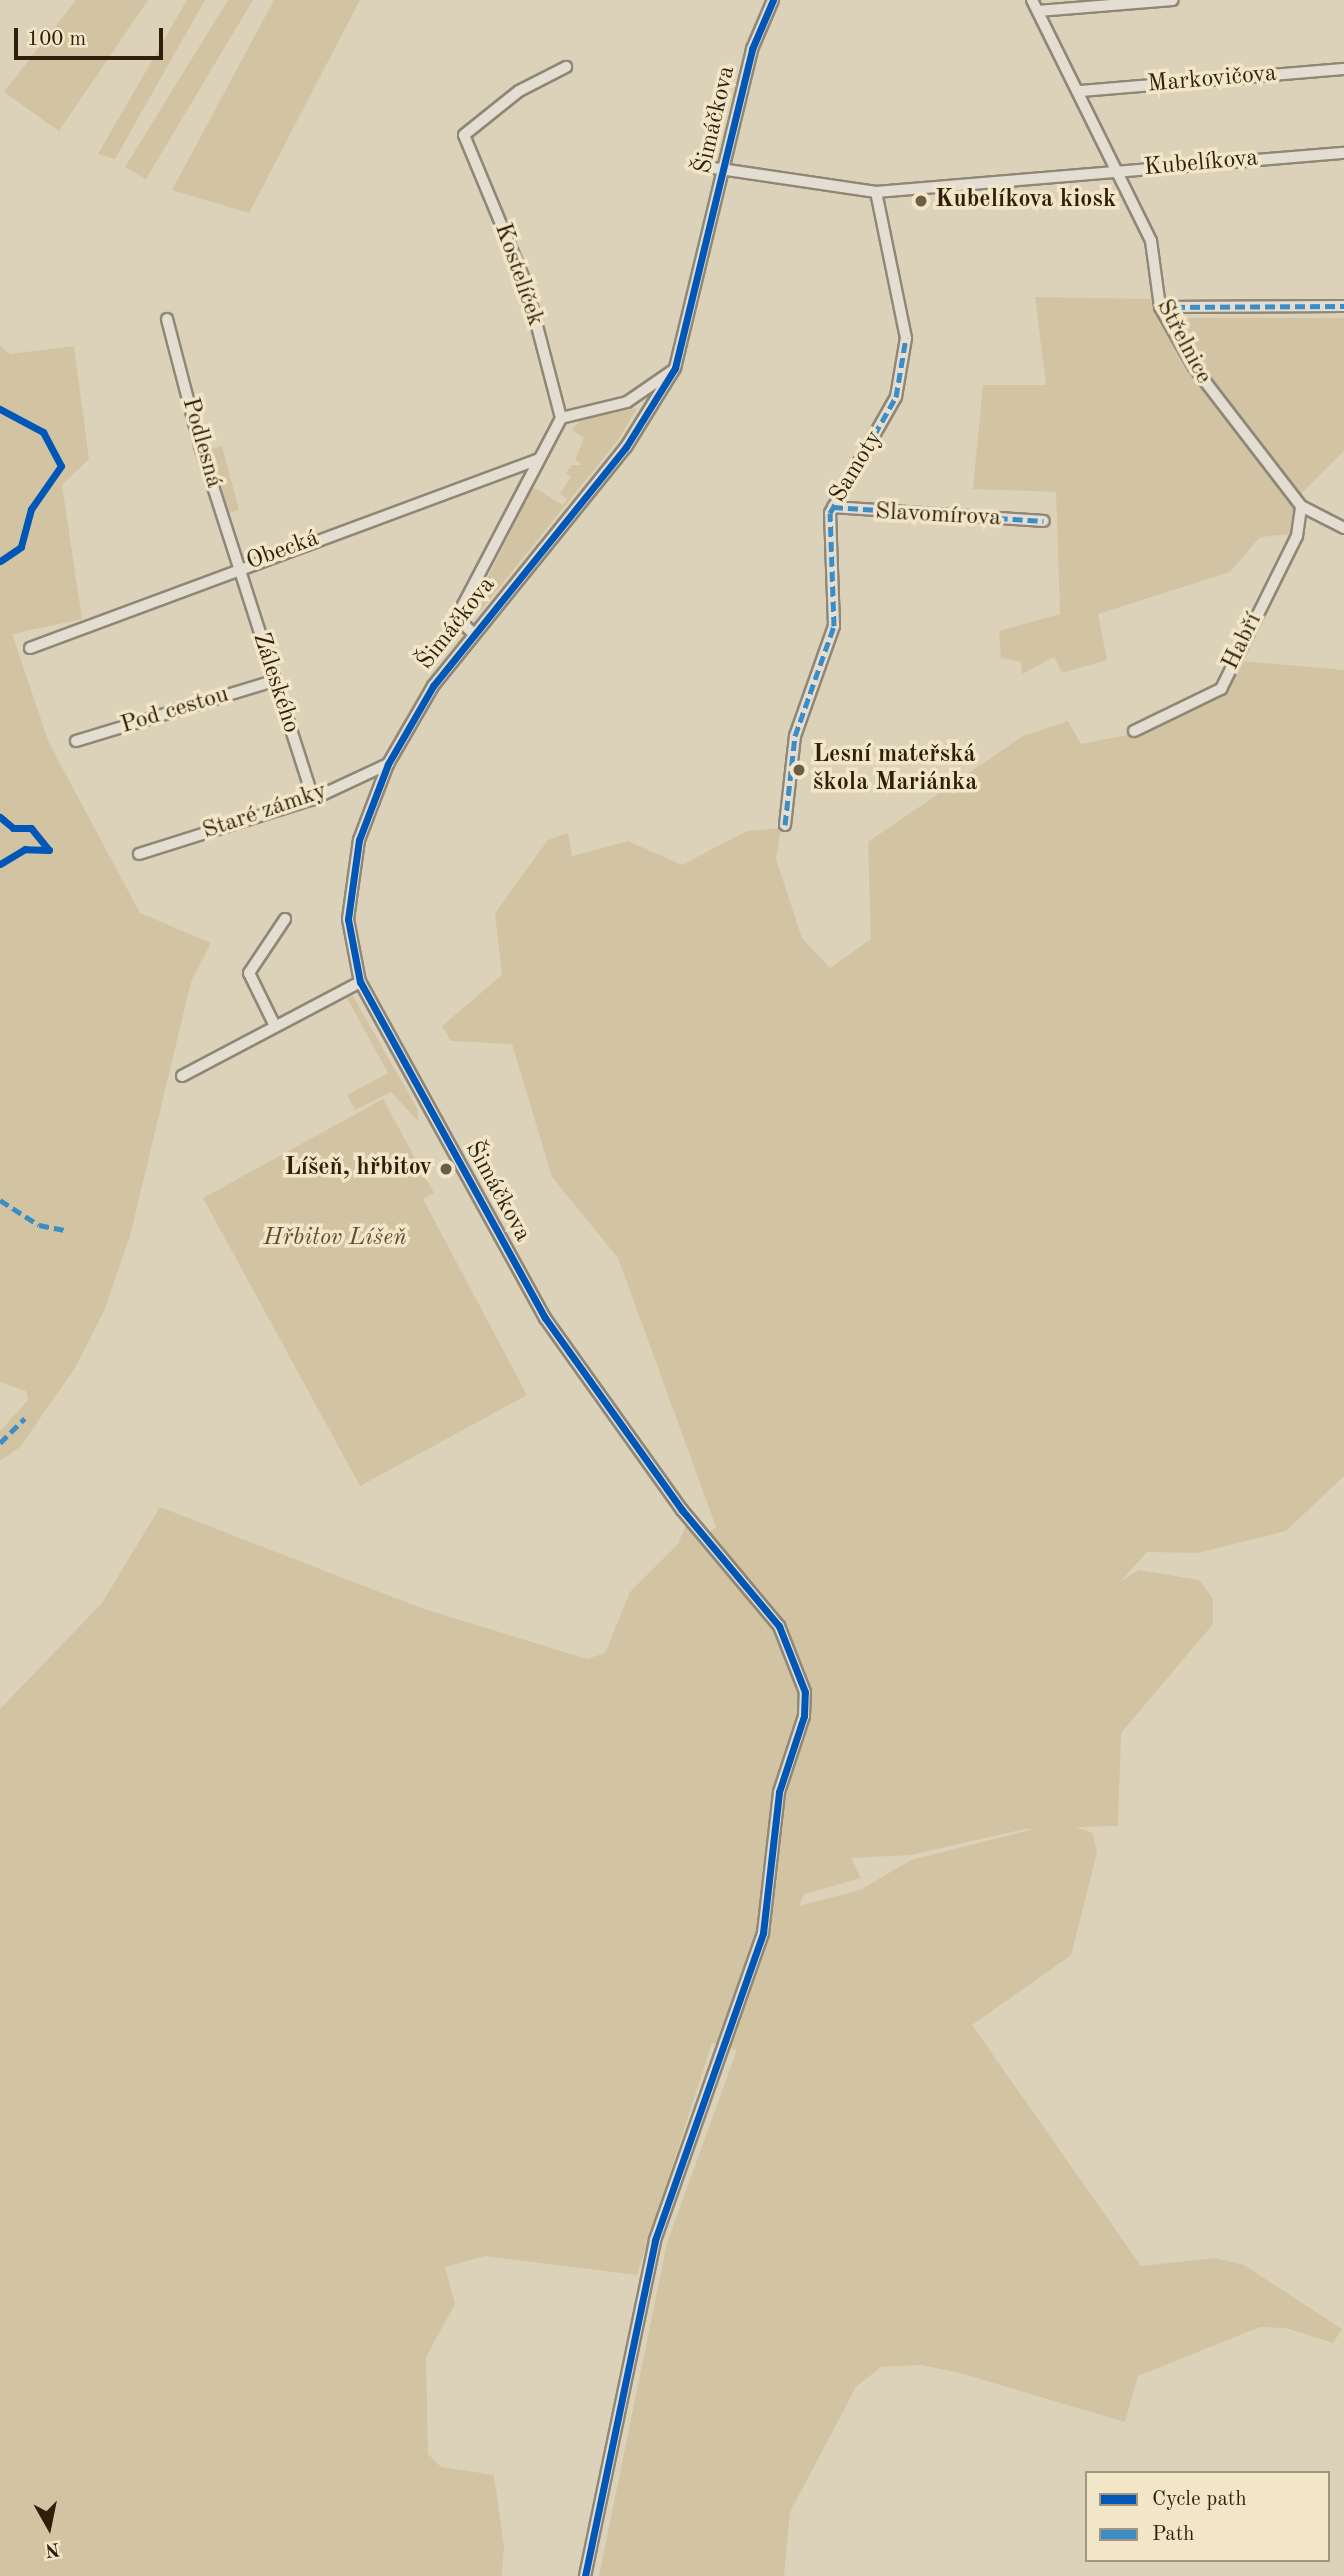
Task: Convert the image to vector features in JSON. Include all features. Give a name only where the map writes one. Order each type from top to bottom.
[{"type":"street","name":"Šimáčkova","points":[[584,2576],[655,2240],[763,1933],[779,1792],[804,1716],[805,1692],[779,1626],[691,1520],[545,1318],[360,982],[348,919],[351,880],[388,764],[437,680],[626,447],[675,368],[752,49],[773,0]]},
{"type":"street","name":"Střelnice","points":[[1032,0],[1080,91],[1151,241],[1160,307],[1221,410],[1301,506],[1344,528]]},
{"type":"street","points":[[1038,11],[1173,0]]},
{"type":"street","name":"Kostelíček","points":[[561,418],[526,284],[464,135],[519,91],[566,67]]},
{"type":"street","name":"Markovičova","points":[[1080,91],[1344,69]]},
{"type":"street","name":"Kubelíkova","points":[[707,167],[876,192],[1344,153]]},
{"type":"street","name":"Samoty","points":[[785,825],[794,736],[834,626],[833,507],[897,397],[906,338],[876,192]]},
{"type":"street","points":[[1160,307],[1344,306]]},
{"type":"street","name":"Podlesná","points":[[167,319],[238,567]]},
{"type":"street","points":[[561,418],[627,402],[675,368]]},
{"type":"street","name":"Šimáčkova","points":[[474,634],[464,625],[463,605],[561,418]]},
{"type":"street","name":"Obecká","points":[[30,648],[238,567],[538,459]]},
{"type":"street","name":"Habří","points":[[1134,731],[1221,689],[1297,536],[1301,506]]},
{"type":"street","name":"Slavomírova","points":[[833,507],[1044,521]]},
{"type":"street","name":"Záleského","points":[[238,567],[313,799]]},
{"type":"street","name":"Pod cestou","points":[[76,741],[274,681]]},
{"type":"street","name":"Staré zámky","points":[[139,854],[313,799],[388,764]]},
{"type":"street","points":[[275,1026],[249,973],[285,919]]},
{"type":"street","points":[[182,1076],[360,982]]},
{"type":"green space","points":[[76,0],[148,0],[59,131],[4,92]]},
{"type":"green space","points":[[187,0],[205,0],[115,159],[98,154]]},
{"type":"green space","points":[[228,0],[253,0],[146,179],[125,167]]},
{"type":"green space","points":[[274,0],[360,0],[249,213],[172,190]]},
{"type":"green space","points":[[1035,297],[1152,299],[1161,318],[1344,318],[1344,451],[1298,497],[1292,534],[1260,537],[1230,572],[1098,614],[1107,660],[1062,673],[1054,657],[1022,674],[1021,662],[1001,658],[999,631],[1060,614],[1056,492],[973,489],[983,385],[1046,385]]},
{"type":"green space","points":[[0,345],[10,354],[74,346],[89,459],[62,485],[82,619],[12,634],[49,743],[140,913],[211,943],[191,982],[130,1236],[104,1311],[75,1368],[20,1447],[0,1461],[0,1431],[28,1400],[26,1391],[0,1382]]},
{"type":"green space","points":[[637,408],[618,440],[481,610],[474,605],[533,487],[563,505],[567,499],[560,494],[571,477],[566,473],[571,465],[582,465],[575,460],[584,438],[572,430],[580,420]]},
{"type":"green space","points":[[222,446],[239,510],[229,513],[209,449]]},
{"type":"green space","points":[[1241,661],[1344,670],[1344,1476],[1286,1531],[1197,1553],[1147,1552],[1121,1581],[1139,1570],[1199,1580],[1213,1599],[1213,1624],[1121,1733],[1118,1826],[1075,1827],[1093,1833],[1097,1853],[1071,1955],[972,2025],[1141,2266],[1215,2258],[1244,2265],[1342,2329],[1333,2343],[1286,2328],[1260,2327],[1138,2376],[1125,2422],[960,2373],[921,2365],[881,2367],[856,2387],[790,2512],[784,2576],[599,2576],[667,2243],[737,2050],[712,2043],[637,2275],[485,2256],[445,2267],[455,2304],[426,2357],[428,2454],[441,2467],[494,2475],[504,2546],[502,2576],[0,2576],[0,1709],[102,1603],[160,1507],[421,1608],[587,1659],[605,1653],[630,1592],[678,1544],[686,1525],[698,1540],[716,1527],[618,1258],[552,1177],[512,1044],[451,1041],[442,1026],[502,975],[495,913],[548,840],[568,833],[572,856],[628,841],[682,865],[747,831],[781,828],[776,859],[802,938],[830,968],[871,939],[868,842],[1023,736],[1068,721],[1081,744],[1148,731],[1225,692]],"holes":[[[1034,1829],[911,1860],[860,1890],[799,1906],[804,1894],[861,1878],[851,1858],[911,1855]]]},
{"type":"green space","points":[[353,996],[418,1110],[418,1121],[391,1092],[355,1110],[347,1095],[388,1073],[347,998]]},
{"type":"green space","name":"Hřbitov Líšeň","points":[[383,1099],[434,1193],[423,1199],[527,1395],[360,1486],[203,1198]]},
{"type":"marked path","points":[[1160,307],[1344,306]]},
{"type":"marked path","points":[[785,825],[795,736],[834,626],[830,513],[896,397],[906,338]]},
{"type":"marked path","points":[[833,507],[1044,521]]},
{"type":"marked path","points":[[0,1200],[39,1225],[65,1230]]},
{"type":"marked path","points":[[0,1443],[25,1418]]},
{"type":"cycle path","points":[[585,2576],[655,2240],[763,1933],[779,1792],[804,1716],[805,1692],[779,1626],[682,1510],[545,1318],[360,982],[348,919],[359,840],[388,764],[433,686],[626,447],[675,368],[752,49],[773,0]]},
{"type":"cycle path","points":[[0,409],[43,432],[61,466],[31,509],[21,547],[0,561]]},
{"type":"cycle path","points":[[0,817],[13,828],[31,828],[49,850],[25,849],[0,864]]},
{"type":"place","name":"Kubelíkova kiosk","points":[[921,201]]},
{"type":"place","name":"Lesní mateřská škola Mariánka","points":[[799,770]]},
{"type":"place","name":"Líšeň, hřbitov","points":[[446,1169]]}]
